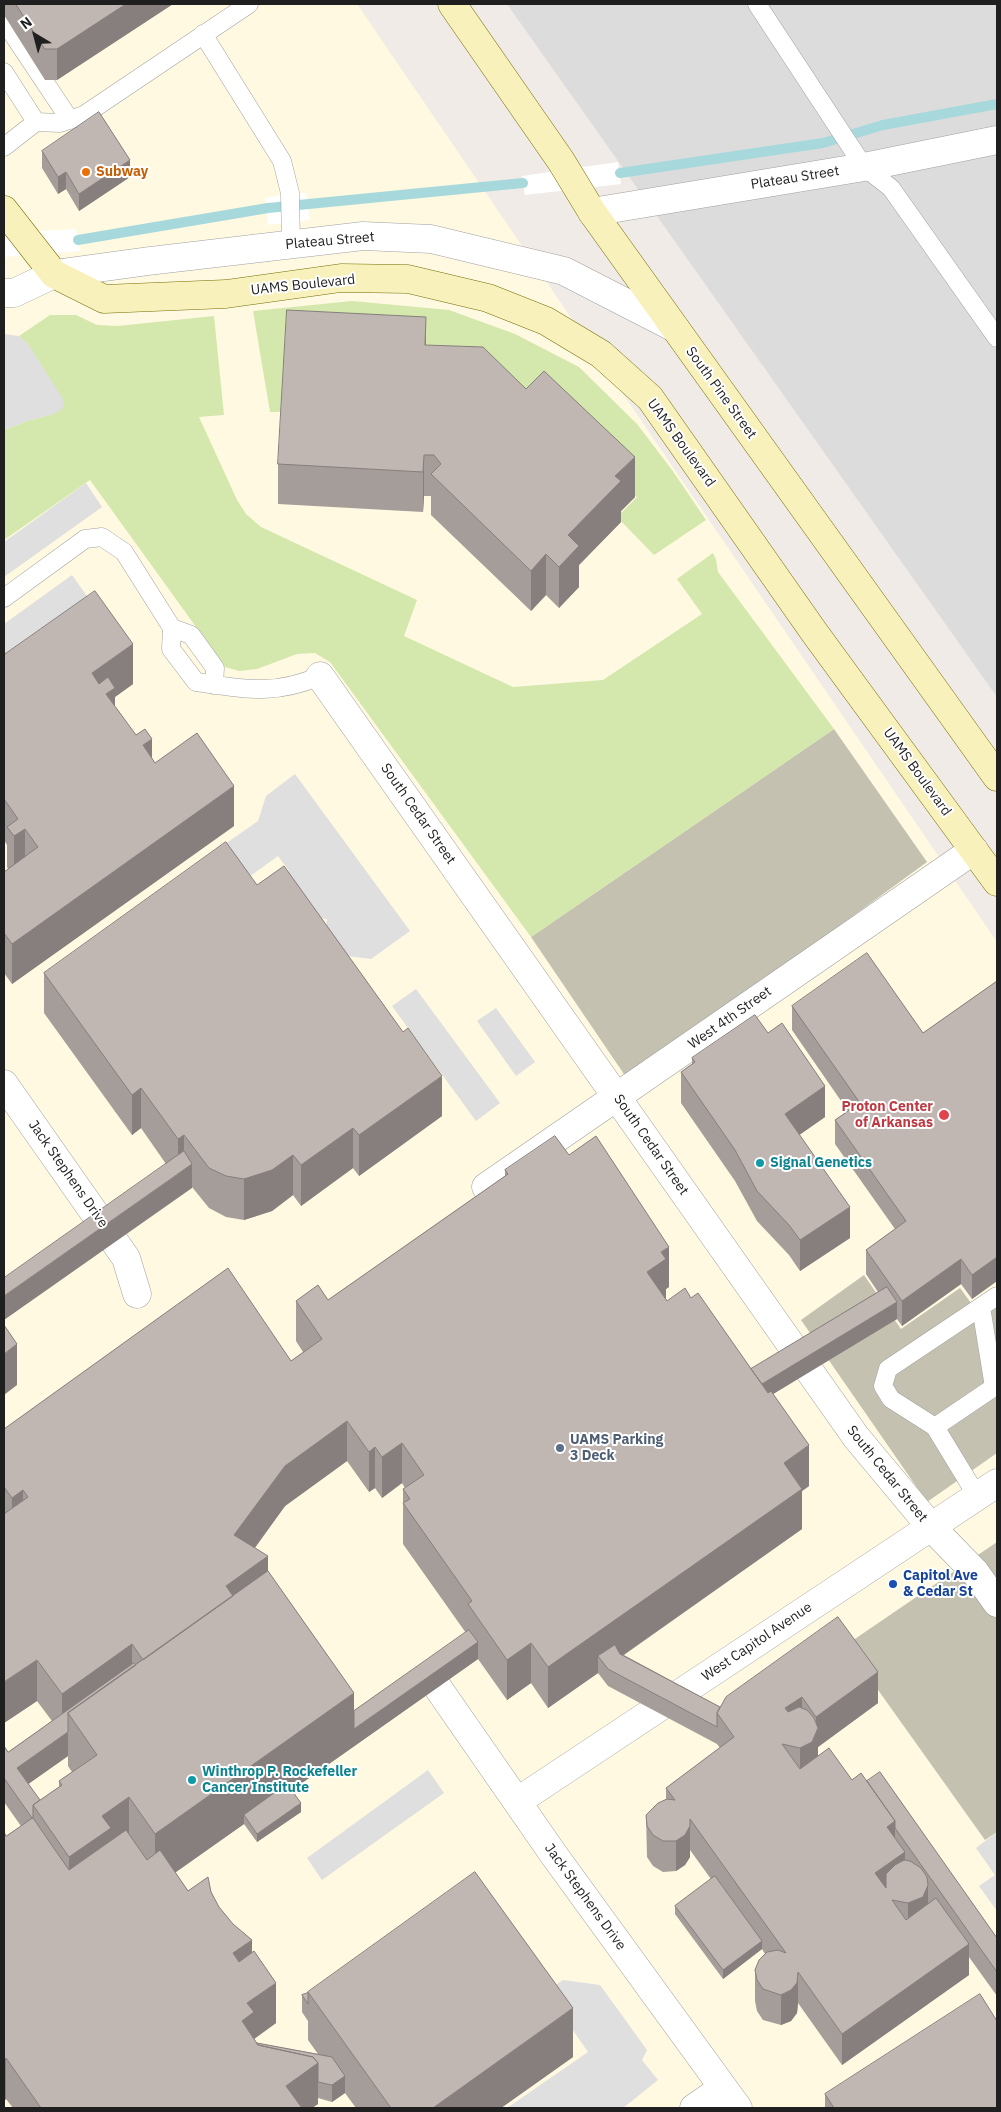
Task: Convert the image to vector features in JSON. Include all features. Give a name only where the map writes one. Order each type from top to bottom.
[{"type":"main road","name":"South Pine Street","points":[[452,4],[561,161],[592,212],[997,777]]},
{"type":"main road","points":[[4,210],[54,274]]},
{"type":"main road","name":"UAMS Boulevard","points":[[54,274],[104,299],[226,294],[340,278],[408,279],[488,298],[546,321],[593,350],[650,398],[814,632],[997,882]]},
{"type":"street","name":"Plateau Street","points":[[592,212],[864,167],[997,140]]},
{"type":"street","name":"Plateau Street","points":[[4,293],[14,293],[54,274],[290,233],[431,239],[564,272],[675,328]]},
{"type":"street","name":"South Cedar Street","points":[[320,676],[618,1096],[850,1429],[931,1527],[966,1561],[997,1602]]},
{"type":"street","name":"West 4th Street","points":[[486,1187],[974,850]]},
{"type":"street","name":"Jack Stephens Drive","points":[[4,1084],[126,1258],[138,1294]]},
{"type":"street","name":"West Capitol Avenue","points":[[518,1801],[987,1490]]},
{"type":"street","name":"Jack Stephens Drive","points":[[436,1685],[554,1855],[731,2098]]},
{"type":"street","points":[[694,2108],[731,2098]]},
{"type":"lane","points":[[4,147],[36,122],[60,123],[84,114],[249,4]]},
{"type":"lane","points":[[757,4],[864,167],[891,188],[997,338]]},
{"type":"lane","points":[[4,21],[70,120]]},
{"type":"lane","points":[[203,34],[282,161],[290,193],[290,233]]},
{"type":"lane","points":[[4,72],[36,122]]},
{"type":"lane","points":[[4,598],[85,539],[102,537],[124,552],[172,628],[171,649],[196,682],[230,688],[271,690],[298,686],[320,676]]},
{"type":"lane","points":[[172,628],[191,635],[194,639],[214,668],[214,685]]},
{"type":"lane","points":[[987,1490],[935,1427],[891,1399],[883,1386],[888,1369],[997,1296]]},
{"type":"lane","points":[[935,1427],[996,1386],[981,1307]]},
{"type":"shaded area","points":[[4,4],[357,4],[997,942],[997,2108],[4,2108]]},
{"type":"shaded area","points":[[507,4],[997,4],[997,697]]},
{"type":"shaded area","points":[[4,334],[19,336],[28,344],[63,399],[64,406],[60,411],[50,415],[4,430]]},
{"type":"shaded area","points":[[86,483],[102,507],[4,577],[4,542]]},
{"type":"shaded area","points":[[72,575],[89,599],[4,659],[4,624]]},
{"type":"shaded area","points":[[834,729],[927,862],[628,1080],[531,937]]},
{"type":"shaded area","points":[[295,774],[410,931],[371,959],[323,953],[327,919],[292,915],[243,904],[289,871],[278,856],[242,882],[218,849],[258,821],[266,796]]},
{"type":"shaded area","points":[[416,989],[500,1103],[476,1121],[392,1006]]},
{"type":"shaded area","points":[[496,1008],[535,1062],[516,1076],[477,1021]]},
{"type":"shaded area","points":[[864,1275],[901,1329],[960,1288],[971,1303],[997,1286],[997,1453],[927,1502],[801,1320]]},
{"type":"shaded area","points":[[997,1542],[997,1832],[985,1840],[846,1645]]},
{"type":"shaded area","points":[[428,1770],[444,1793],[322,1880],[307,1858]]},
{"type":"shaded area","points":[[997,1832],[997,1911],[979,1886],[995,1875],[976,1848]]},
{"type":"shaded area","points":[[563,1980],[600,1985],[647,2050],[642,2060],[658,2080],[623,2108],[507,2108],[588,2052],[546,1991]]},
{"type":"green space","points":[[352,301],[449,310],[515,334],[579,367],[637,424],[672,470],[706,520],[654,555],[617,517],[637,497],[545,410],[270,412],[253,311]]},
{"type":"green space","points":[[50,315],[76,315],[97,325],[118,326],[214,316],[224,415],[199,417],[237,500],[246,514],[261,527],[417,600],[404,636],[513,687],[603,680],[702,614],[677,579],[713,553],[718,572],[834,729],[531,937],[330,662],[315,653],[297,654],[257,669],[239,671],[225,667],[90,480],[4,540],[4,430],[50,415],[28,344],[19,336]]},
{"type":"pier","points":[[618,162],[621,184],[525,195],[522,176]]},
{"type":"pier","points":[[290,193],[306,193],[310,220],[268,225],[265,198]]},
{"type":"pier","points":[[76,229],[80,251],[4,257],[4,233]]},
{"type":"building","points":[[16,4],[126,4],[57,49],[45,49]]},
{"type":"building","name":"Subway","points":[[99,112],[130,160],[79,194],[66,172],[58,177],[42,151]]},
{"type":"building","points":[[287,310],[426,317],[425,345],[483,347],[526,389],[544,371],[635,457],[615,476],[621,481],[568,535],[579,546],[559,567],[546,554],[531,571],[431,474],[441,464],[434,455],[424,455],[423,472],[278,464]]},
{"type":"building","points":[[95,591],[133,644],[92,673],[99,684],[108,677],[115,688],[106,694],[136,735],[145,729],[152,739],[143,745],[155,763],[197,733],[234,786],[12,944],[4,933],[4,872],[38,847],[25,829],[14,836],[7,827],[18,819],[4,799],[4,655]]},
{"type":"building","points":[[226,842],[257,885],[284,866],[403,1032],[408,1028],[442,1076],[359,1135],[353,1128],[301,1165],[293,1155],[272,1170],[244,1179],[226,1176],[209,1168],[184,1135],[178,1139],[141,1088],[132,1095],[44,973]]},
{"type":"building","points":[[867,953],[923,1033],[997,981],[997,1257],[972,1275],[961,1259],[902,1301],[866,1250],[906,1221],[835,1120],[860,1103],[792,1006]]},
{"type":"building","name":"Signal Genetics","points":[[755,1015],[768,1033],[782,1023],[825,1086],[785,1114],[850,1207],[800,1240],[789,1225],[757,1191],[735,1150],[681,1072],[695,1062],[692,1058]]},
{"type":"building","points":[[555,1136],[569,1155],[596,1136],[669,1247],[661,1252],[666,1259],[647,1272],[667,1301],[685,1288],[691,1298],[698,1293],[768,1393],[771,1391],[809,1445],[784,1463],[802,1489],[548,1667],[531,1643],[507,1660],[468,1604],[472,1601],[403,1503],[410,1499],[403,1489],[424,1475],[402,1443],[382,1457],[375,1447],[369,1452],[347,1421],[285,1466],[234,1535],[268,1556],[226,1586],[233,1596],[143,1660],[132,1644],[62,1694],[37,1660],[4,1682],[4,1514],[28,1497],[23,1490],[12,1498],[4,1487],[4,1429],[228,1268],[291,1361],[322,1339],[296,1301],[318,1285],[328,1300],[508,1174],[505,1170]]},
{"type":"building","points":[[184,1151],[192,1164],[4,1296],[4,1278]]},
{"type":"building","points":[[887,1287],[897,1302],[762,1384],[751,1369]]},
{"type":"building","points":[[4,1325],[17,1344],[4,1354]]},
{"type":"building","name":"Winthrop P. Rockefeller Cancer Institute","points":[[268,1571],[354,1693],[155,1834],[129,1797],[102,1816],[111,1828],[69,1857],[33,1805],[62,1785],[59,1781],[97,1755],[68,1713]]},
{"type":"building","points":[[838,1617],[878,1672],[816,1717],[802,1697],[785,1708],[788,1712],[799,1707],[807,1710],[814,1718],[818,1728],[812,1742],[800,1748],[782,1744],[800,1769],[829,1748],[852,1780],[861,1773],[895,1821],[887,1827],[905,1852],[875,1873],[886,1888],[886,1874],[895,1865],[904,1860],[910,1861],[921,1868],[927,1877],[928,1885],[923,1897],[908,1903],[892,1900],[906,1920],[936,1898],[969,1944],[842,2034],[798,1972],[797,1983],[791,1990],[781,1995],[763,1989],[757,1980],[755,1970],[759,1960],[767,1952],[778,1950],[786,1953],[690,1819],[690,1826],[685,1835],[676,1841],[663,1841],[653,1835],[647,1826],[646,1815],[658,1803],[667,1799],[675,1800],[666,1788],[734,1737],[717,1713],[726,1697]]},
{"type":"building","points":[[469,1630],[478,1642],[354,1729],[354,1711]]},
{"type":"building","points":[[615,1645],[620,1654],[720,1707],[717,1713],[717,1727],[608,1669],[598,1656]]},
{"type":"building","points":[[134,1663],[136,1665],[68,1713],[68,1732],[17,1768],[40,1800],[33,1805],[32,1818],[4,1778],[4,1746],[8,1752]]},
{"type":"building","points":[[880,1772],[997,1938],[997,1972],[895,1828],[895,1821],[867,1781]]},
{"type":"building","points":[[287,1784],[301,1803],[257,1834],[244,1815]]},
{"type":"building","points":[[33,1818],[69,1870],[126,1830],[147,1860],[160,1850],[188,1891],[208,1877],[211,1892],[219,1907],[233,1924],[252,1940],[233,1953],[239,1962],[254,1951],[276,1983],[247,2003],[254,2012],[242,2021],[258,2045],[313,2057],[318,2063],[286,2086],[302,2108],[41,2108],[6,2058],[4,2060],[4,1832],[6,1836]]},
{"type":"building","points":[[475,1872],[573,2008],[433,2108],[391,2108],[308,1992]]},
{"type":"building","points":[[715,1876],[762,1941],[723,1970],[675,1906]]},
{"type":"building","points":[[308,1993],[308,2004],[302,1995]]},
{"type":"building","points":[[980,1994],[997,2021],[997,2108],[834,2108],[825,2094]]},
{"type":"building","points":[[257,2043],[332,2057],[345,2076],[332,2085],[318,2082],[318,2063],[313,2057],[258,2045]]},
{"type":"waterway","points":[[620,173],[823,143],[883,125],[997,104]]},
{"type":"waterway","points":[[78,240],[268,208],[523,183]]},
{"type":"place","name":"Subway","points":[[86,172]]},
{"type":"place","name":"Proton Center of Arkansas","points":[[944,1115]]},
{"type":"place","name":"Signal Genetics","points":[[760,1163]]},
{"type":"place","name":"UAMS Parking 3 Deck","points":[[560,1448]]},
{"type":"place","name":"Capitol Ave & Cedar St","points":[[893,1584]]},
{"type":"place","name":"Winthrop P. Rockefeller Cancer Institute","points":[[192,1780]]}]
